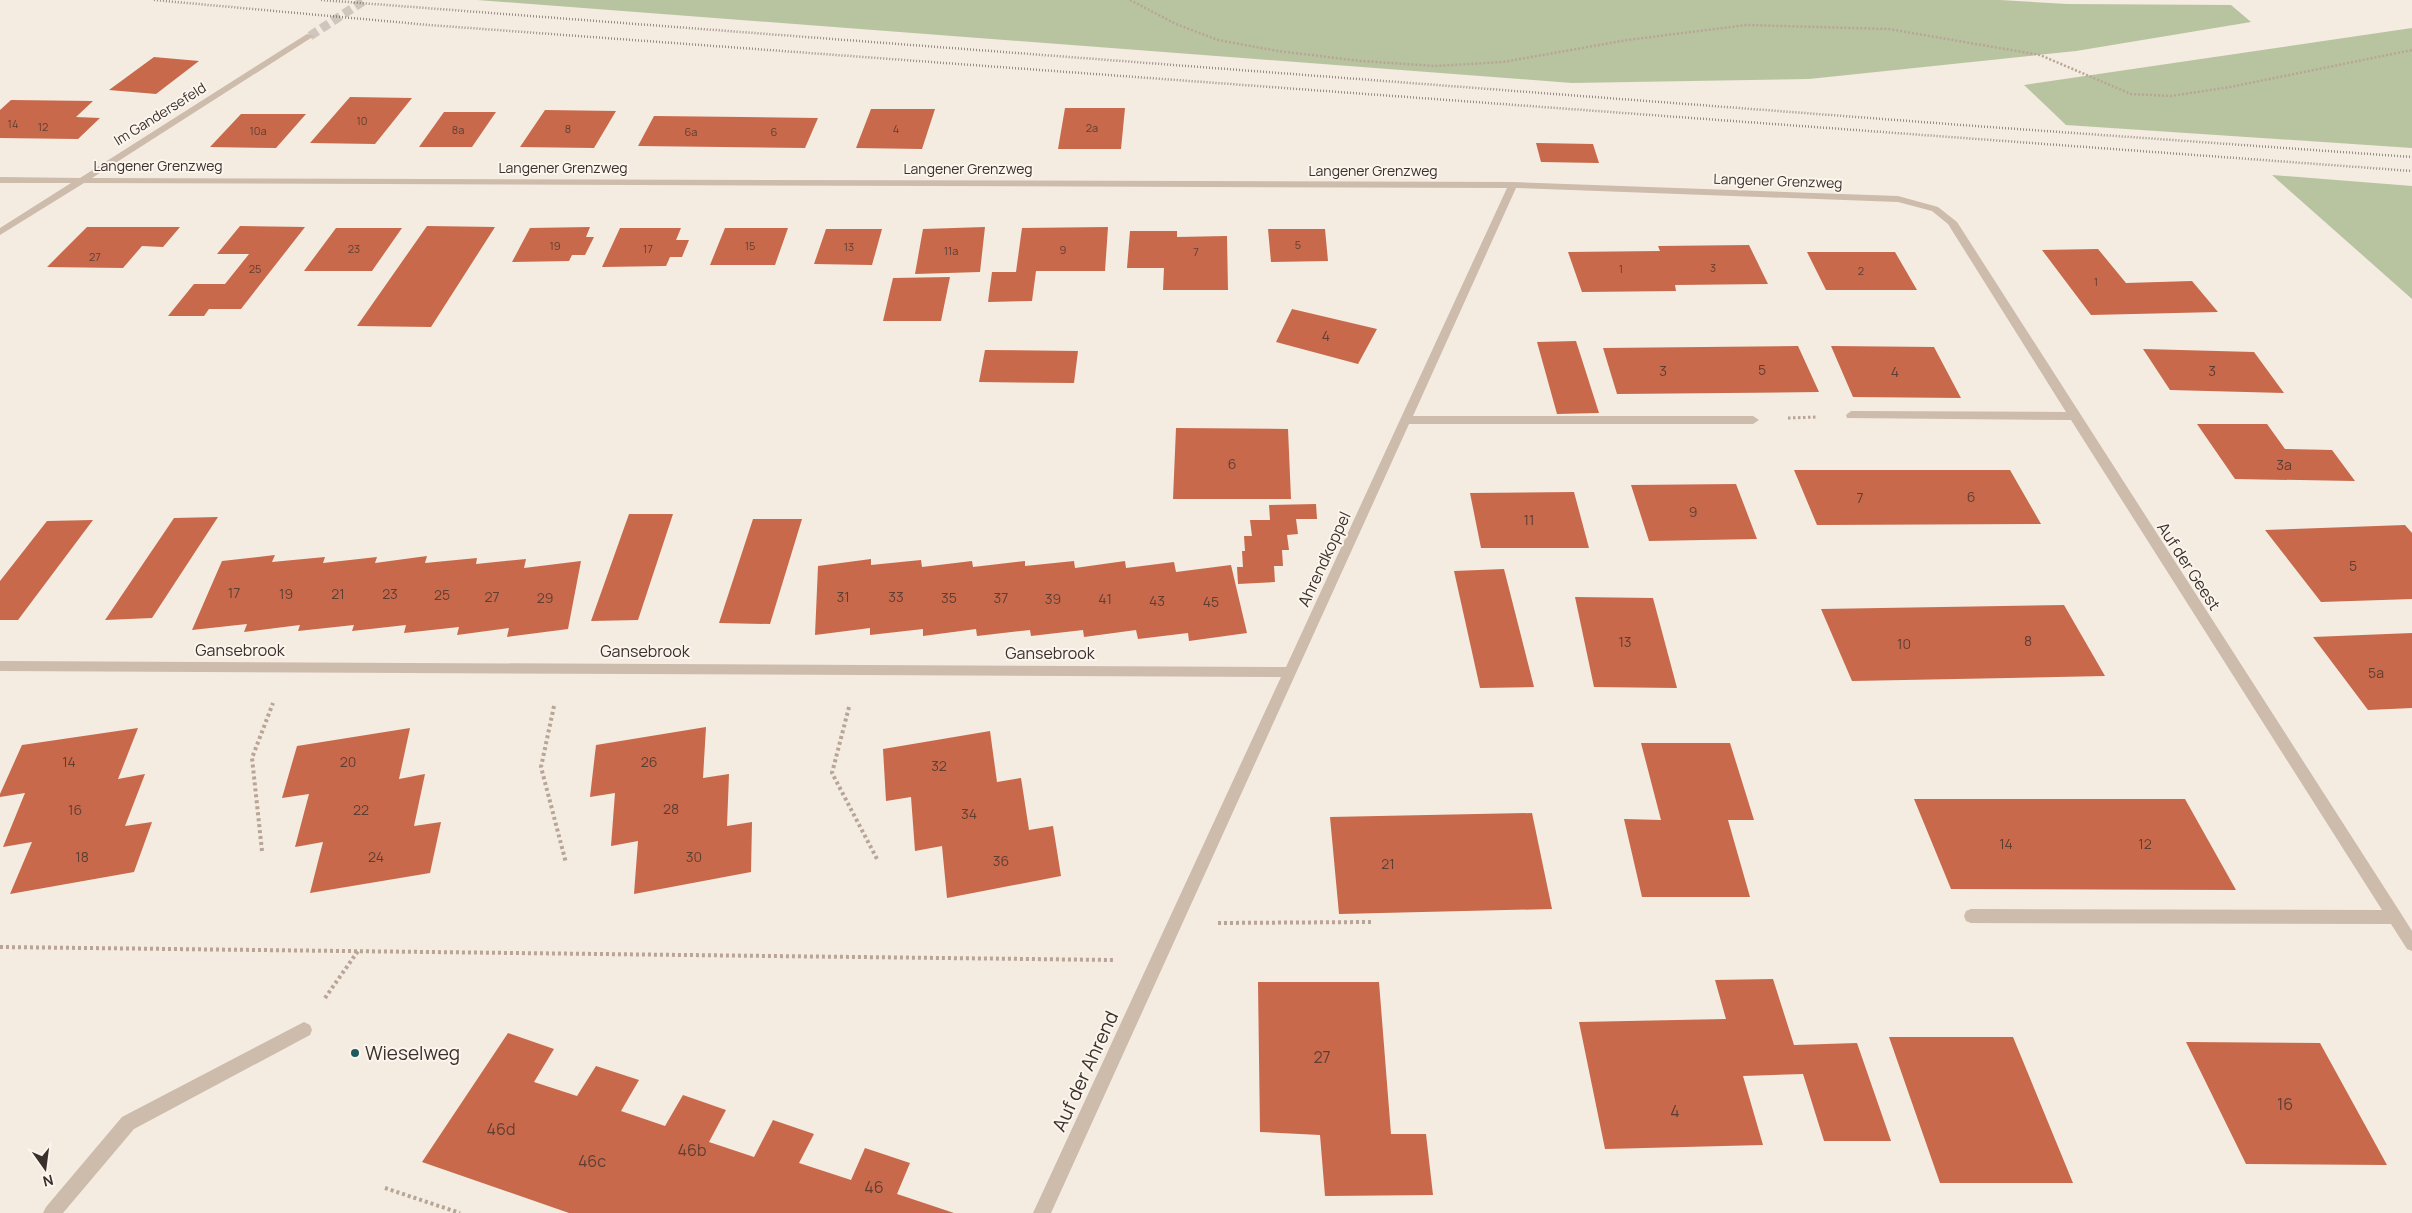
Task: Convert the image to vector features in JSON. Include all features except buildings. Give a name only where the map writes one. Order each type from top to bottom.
[{"type":"street","name":"Im Gandersefeld","points":[[0,232],[310,36]]},
{"type":"street","name":"Langener Grenzweg","points":[[0,180],[1513,185],[1898,199],[1935,209]]},
{"type":"street","name":"Ahrendkoppel","points":[[1161,953],[1513,185]]},
{"type":"street","name":"Auf der Geest","points":[[1935,209],[1952,222],[2412,944]]},
{"type":"street","points":[[1851,415],[2074,416]]},
{"type":"street","points":[[1405,420],[1753,420]]},
{"type":"street","name":"Gansebrook","points":[[0,666],[1290,672]]},
{"type":"street","points":[[1971,916],[2395,917]]},
{"type":"street","name":"Auf der Ahrend","points":[[1042,1213],[1161,953]]},
{"type":"street","points":[[52,1213],[128,1123],[304,1030]]},
{"type":"path","points":[[1130,0],[1176,24],[1218,40],[1278,52],[1435,66],[1503,62],[1627,40],[1748,25],[1889,29],[2040,55],[2131,94],[2171,96],[2230,87],[2412,50]]},
{"type":"path","points":[[1753,420],[1851,415]]},
{"type":"path","points":[[262,851],[252,758],[287,667]]},
{"type":"path","points":[[562,668],[541,767],[566,863]]},
{"type":"path","points":[[858,670],[832,772],[877,859]]},
{"type":"path","points":[[1175,923],[1372,922]]},
{"type":"path","points":[[0,947],[358,951],[1161,953]]},
{"type":"path","points":[[304,1030],[358,951]]},
{"type":"path","points":[[385,1188],[460,1213]]},
{"type":"green space","points":[[477,0],[2000,0],[2067,4],[2231,5],[2251,22],[2076,51],[1809,79],[1572,83]]},
{"type":"green space","points":[[2412,28],[2412,148],[2066,125],[2024,85]]},
{"type":"green space","points":[[2272,175],[2412,186],[2412,299]]},
{"type":"tunnel","points":[[310,36],[365,0]]},
{"type":"railway","points":[[154,0],[429,25],[2412,171]]},
{"type":"railway","points":[[321,0],[1975,126],[2412,157]]},
{"type":"place","name":"Wieselweg","points":[[355,1053]]}]
